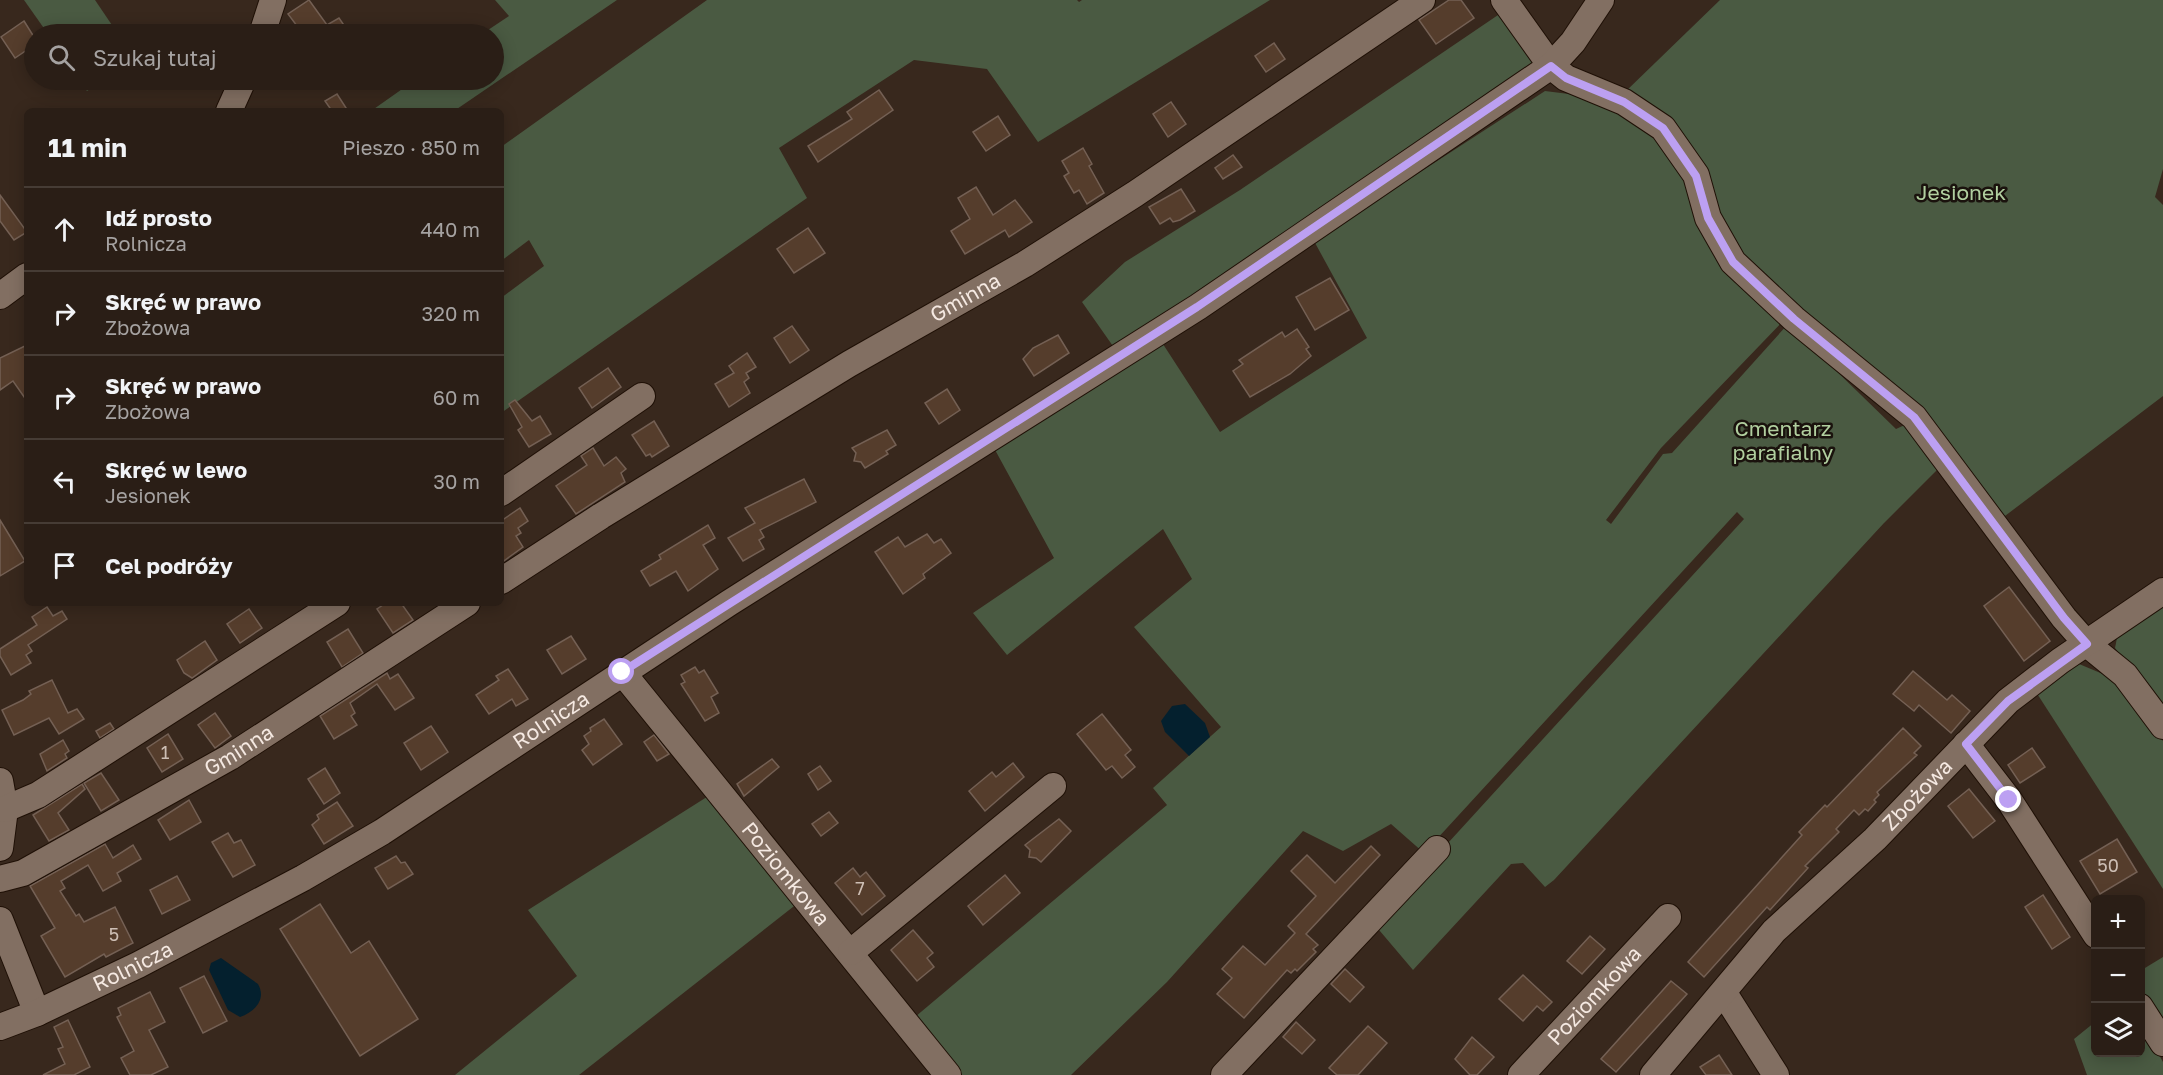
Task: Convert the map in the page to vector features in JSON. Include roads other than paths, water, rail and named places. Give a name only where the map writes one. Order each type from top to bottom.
[{"type":"street","points":[[265,24],[273,0]]},
{"type":"street","name":"Gminna","points":[[504,579],[601,516],[849,364],[1025,264],[1135,194],[1422,0]]},
{"type":"street","points":[[1504,0],[1551,66],[1566,78],[1624,102],[1663,128],[1696,176],[1708,218],[1733,262],[1794,319],[1914,417],[2064,618],[2087,644],[2125,675],[2163,726]]},
{"type":"street","name":"Rolnicza","points":[[0,1027],[138,965],[344,855],[622,672],[1207,300],[1551,66],[1573,42],[1601,0]]},
{"type":"street","points":[[230,108],[238,90]]},
{"type":"street","points":[[0,296],[24,278]]},
{"type":"street","points":[[504,490],[642,396]]},
{"type":"street","name":"Zbożowa","points":[[1653,1075],[1774,931],[1875,839],[2008,701],[2163,591]]},
{"type":"street","points":[[5,809],[38,795],[332,606]]},
{"type":"street","name":"Gminna","points":[[0,879],[23,873],[230,757],[462,606]]},
{"type":"street","name":"Poziomkowa","points":[[622,672],[851,952],[948,1075]]},
{"type":"street","points":[[1966,744],[2009,800],[2091,927]]},
{"type":"street","points":[[0,782],[5,809],[0,848]]},
{"type":"street","points":[[851,952],[1053,786]]},
{"type":"street","points":[[1224,1075],[1437,849]]},
{"type":"street","name":"Poziomkowa","points":[[1521,1075],[1668,917]]},
{"type":"street","points":[[0,920],[37,1012]]},
{"type":"street","points":[[1724,993],[1776,1075]]},
{"type":"street","points":[[2145,1015],[2163,1043]]},
{"type":"water","points":[[1185,704],[1205,723],[1210,737],[1189,756],[1165,732],[1161,721],[1172,706]]},
{"type":"water","points":[[221,958],[258,984],[260,990],[258,1005],[240,1017],[228,1010],[209,970],[211,963]]},
{"type":"park label","name":"Jesionek","points":[[1961,193]]},
{"type":"park label","name":"Cmentarz parafialny","points":[[1783,441]]}]
